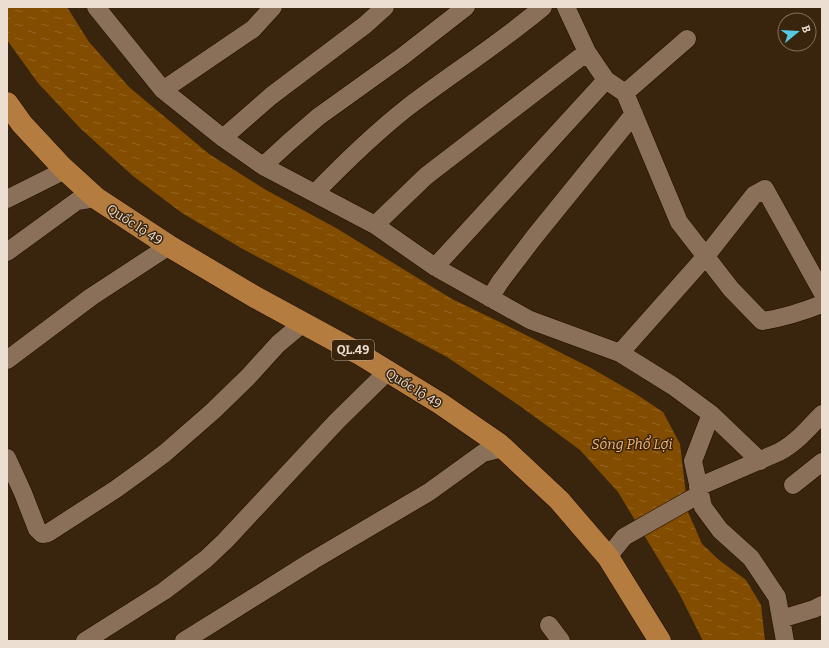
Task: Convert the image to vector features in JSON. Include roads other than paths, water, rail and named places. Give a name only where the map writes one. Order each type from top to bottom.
[{"type":"highway","name":"Quốc lộ 49","points":[[7,103],[22,124],[65,170],[96,198],[169,246],[255,297],[388,371],[500,444],[559,500],[608,557],[660,641]]},
{"type":"street","points":[[96,7],[163,90],[223,138],[263,166],[375,225],[434,267],[530,320],[620,353],[674,386],[711,414],[760,461]]},
{"type":"street","points":[[163,90],[253,29],[273,7]]},
{"type":"street","points":[[223,138],[271,96],[385,7]]},
{"type":"street","points":[[263,166],[318,117],[403,56],[466,7]]},
{"type":"street","points":[[315,193],[379,130],[543,7]]},
{"type":"street","points":[[566,7],[587,52],[606,80],[625,93],[679,222],[731,288],[762,321],[791,316],[822,304]]},
{"type":"street","points":[[625,93],[687,39]]},
{"type":"street","points":[[375,225],[426,176],[587,52]]},
{"type":"street","points":[[434,267],[606,80]]},
{"type":"street","points":[[490,298],[535,236],[634,114]]},
{"type":"street","points":[[7,199],[65,170]]},
{"type":"street","points":[[620,353],[706,256],[754,195],[765,189],[822,292]]},
{"type":"street","points":[[7,252],[77,202],[96,198]]},
{"type":"street","points":[[7,360],[91,297],[169,246]]},
{"type":"street","points":[[7,458],[23,492],[37,529],[42,534],[48,533],[116,489],[165,453],[213,411],[248,377],[278,344],[303,323]]},
{"type":"street","points":[[86,641],[164,592],[206,559],[225,541],[337,421],[388,371]]},
{"type":"street","points":[[711,414],[692,461],[697,494],[703,506],[720,530],[751,558],[778,597],[785,641]]},
{"type":"street","points":[[608,557],[624,537],[697,494],[787,448],[822,414]]},
{"type":"street","points":[[184,641],[312,561],[429,492],[483,453],[503,448]]},
{"type":"street","points":[[793,485],[822,462]]},
{"type":"street","points":[[781,619],[814,609],[822,605]]},
{"type":"street","points":[[549,625],[561,641]]},
{"type":"water","name":"Sông Phổ Lợi","points":[[7,7],[67,7],[89,42],[129,87],[209,154],[266,190],[336,228],[452,299],[591,368],[636,394],[663,412],[680,444],[688,512],[702,544],[719,560],[746,580],[761,605],[765,641],[703,641],[679,593],[618,492],[580,450],[520,406],[447,357],[241,248],[182,213],[133,176],[81,129],[38,83],[7,40]]}]
